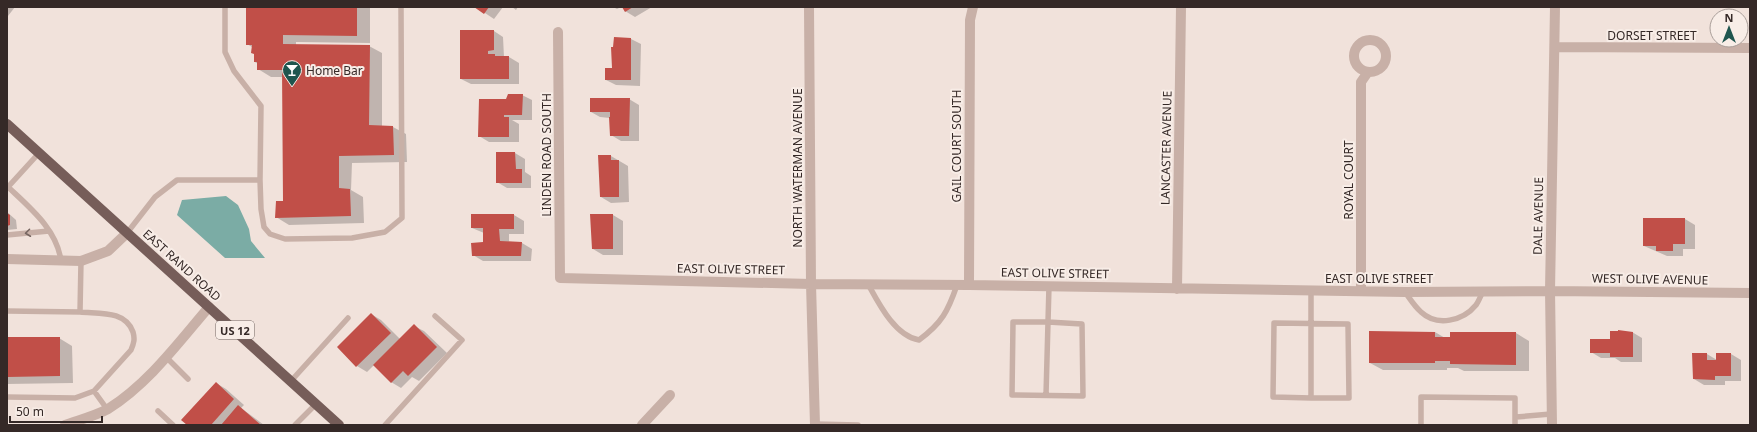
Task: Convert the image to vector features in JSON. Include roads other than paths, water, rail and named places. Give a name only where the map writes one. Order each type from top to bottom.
[{"type":"main road","name":"EAST RAND ROAD","points":[[7,124],[339,425]]},
{"type":"street","name":"NORTH WATERMAN AVENUE","points":[[809,7],[811,284],[815,424]]},
{"type":"street","name":"GAIL COURT SOUTH","points":[[969,284],[970,20],[972,7]]},
{"type":"street","name":"LANCASTER AVENUE","points":[[1177,289],[1181,7]]},
{"type":"street","name":"DALE AVENUE","points":[[1552,425],[1550,291],[1555,7]]},
{"type":"street","name":"LINDEN ROAD SOUTH","points":[[558,32],[560,278]]},
{"type":"street","name":"DORSET STREET","points":[[1555,48],[1750,48]]},
{"type":"street","name":"ROYAL COURT","points":[[1361,291],[1360,82],[1368,72]]},
{"type":"street","points":[[7,259],[81,261],[108,251],[127,233]]},
{"type":"street","name":"EAST OLIVE STREET","points":[[560,278],[811,284],[969,284],[1405,292],[1550,291]]},
{"type":"street","name":"WEST OLIVE AVENUE","points":[[1550,291],[1750,293]]},
{"type":"street","points":[[65,425],[107,409],[154,372],[209,307]]},
{"type":"street","points":[[642,425],[670,395]]},
{"type":"lane","points":[[225,7],[225,52],[234,72],[261,106],[260,180],[261,209],[264,226],[270,234],[285,239],[352,238],[385,232],[402,218],[401,7]]},
{"type":"lane","points":[[39,153],[8,187],[37,215],[49,231],[60,252],[60,261]]},
{"type":"lane","points":[[127,233],[155,197],[177,180],[260,180]]},
{"type":"lane","points":[[7,235],[49,231]]},
{"type":"lane","points":[[80,312],[81,261]]},
{"type":"lane","points":[[868,284],[881,308],[898,327],[910,338],[919,340],[935,328],[949,310],[958,284]]},
{"type":"lane","points":[[1046,396],[1049,286]]},
{"type":"lane","points":[[1311,290],[1311,398]]},
{"type":"lane","points":[[1405,292],[1420,312],[1428,317],[1439,320],[1451,320],[1468,313],[1476,304],[1483,291]]},
{"type":"lane","points":[[7,311],[80,312],[116,315],[130,324],[134,335],[134,343],[131,350],[94,391],[75,398],[7,397]]},
{"type":"lane","points":[[385,425],[462,340],[435,316]]},
{"type":"lane","points":[[291,381],[348,318]]},
{"type":"lane","points":[[1013,322],[1048,322],[1082,324],[1082,396],[1012,395],[1013,322]]},
{"type":"lane","points":[[1274,323],[1348,324],[1349,398],[1311,398],[1273,397],[1274,323]]},
{"type":"lane","points":[[166,357],[188,379]]},
{"type":"lane","points":[[94,391],[107,409]]},
{"type":"lane","points":[[1421,425],[1421,397],[1515,398],[1516,425]]},
{"type":"lane","points":[[295,425],[316,404]]},
{"type":"lane","points":[[158,411],[173,425]]},
{"type":"lane","points":[[1516,417],[1551,414]]},
{"type":"lane","points":[[815,424],[858,425]]},
{"type":"water","points":[[226,196],[238,205],[249,229],[251,241],[265,258],[225,258],[177,215],[182,200]]},
{"type":"place","name":"Home Bar","points":[[292,87]]}]
